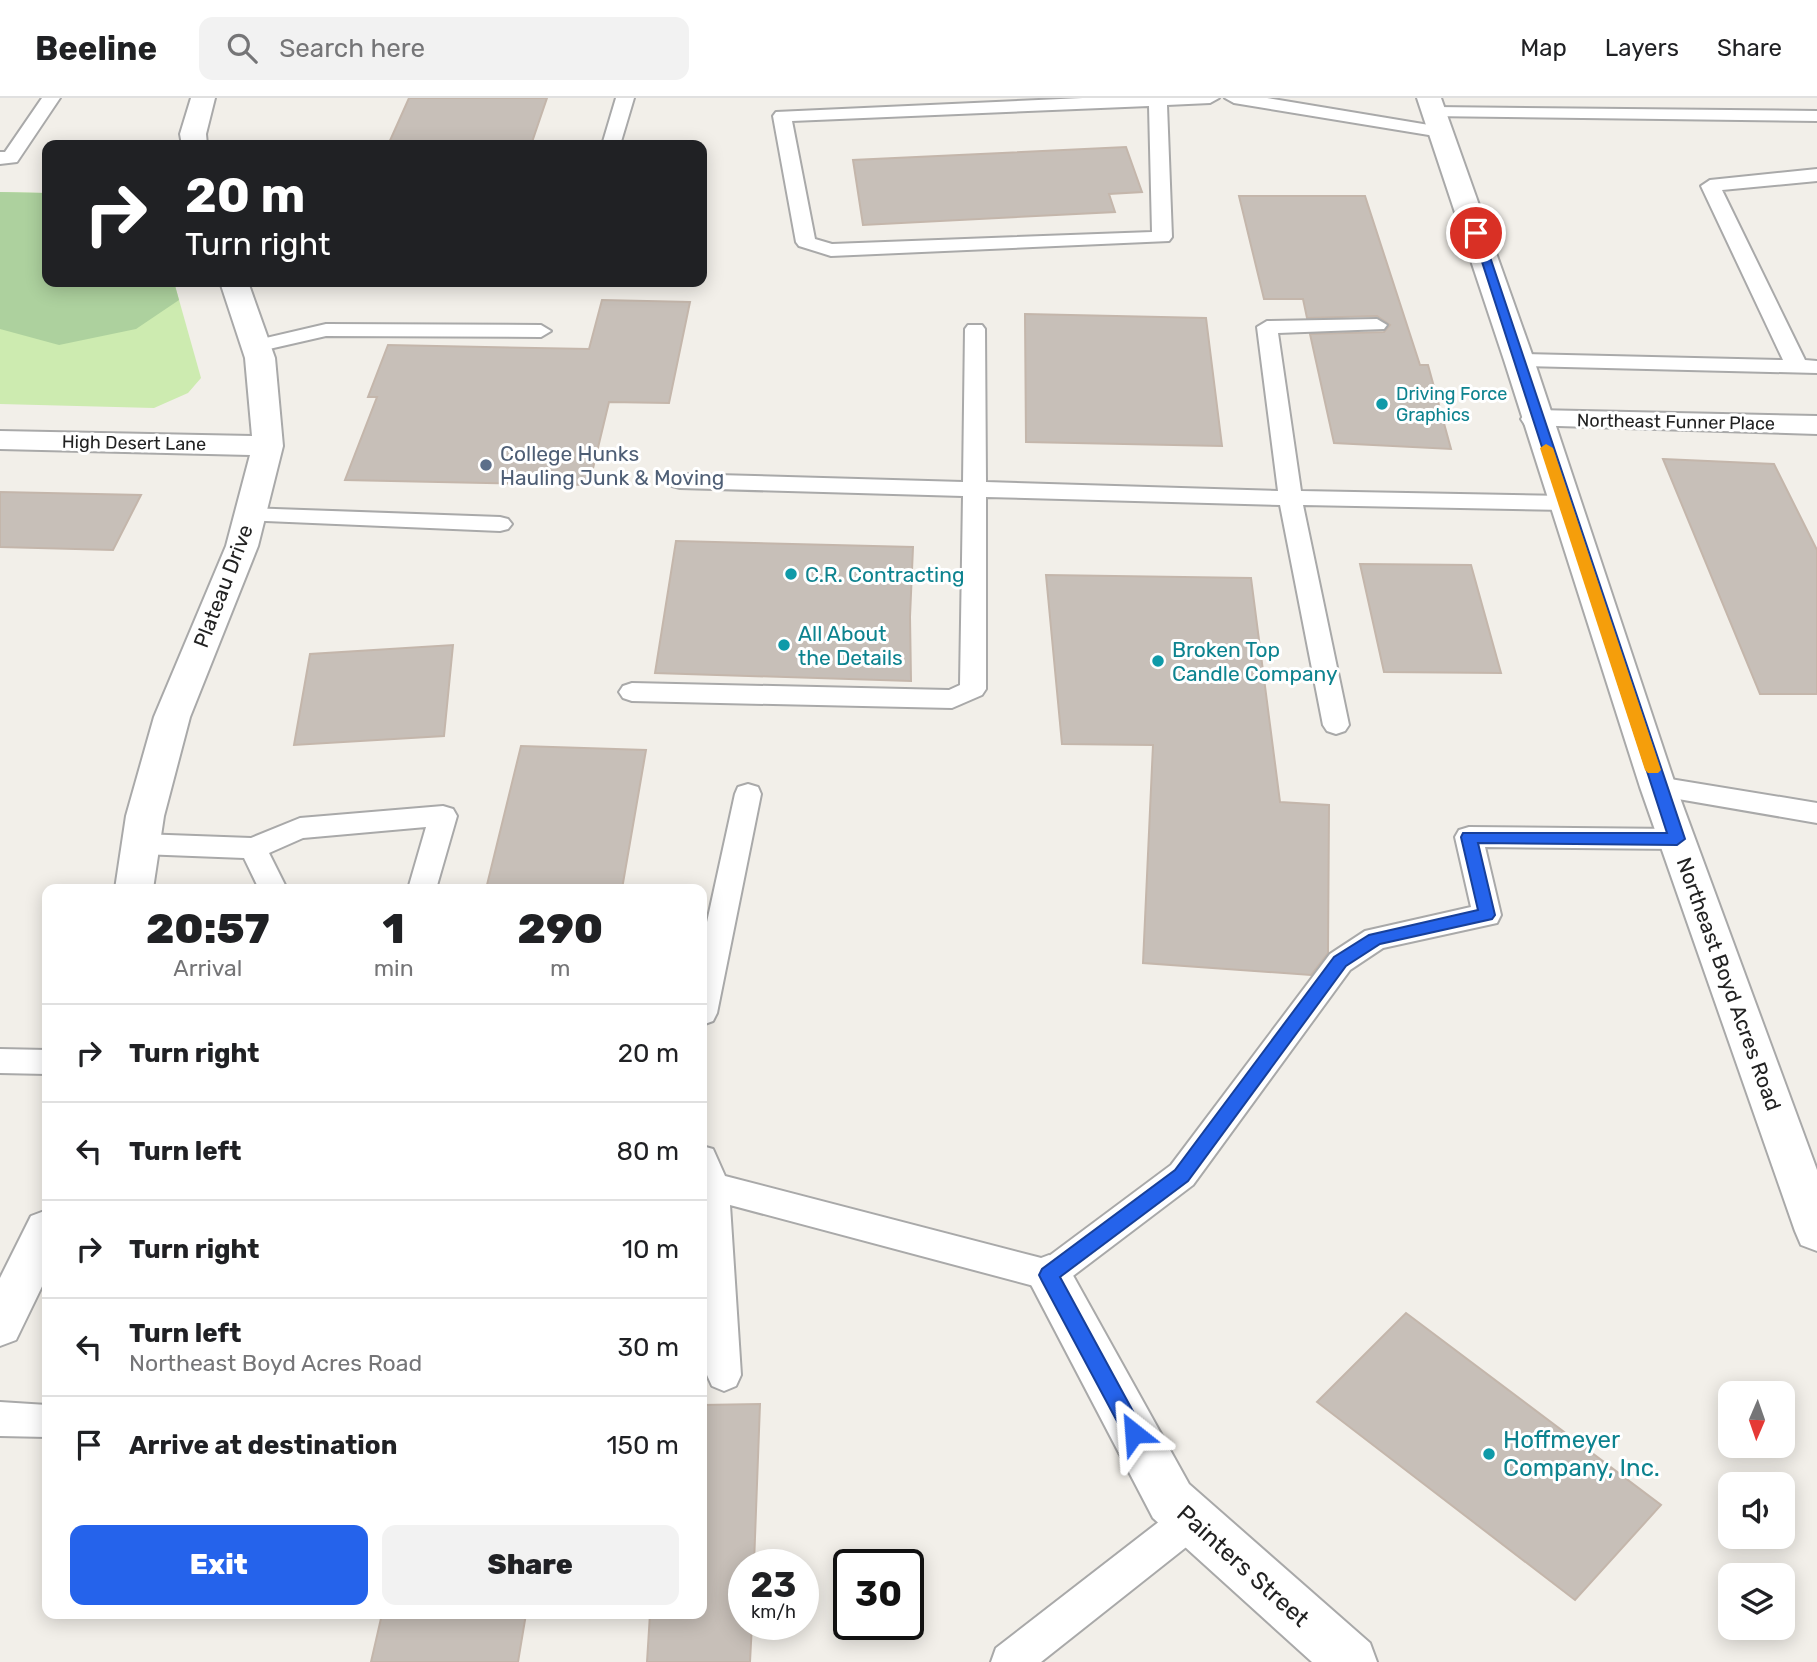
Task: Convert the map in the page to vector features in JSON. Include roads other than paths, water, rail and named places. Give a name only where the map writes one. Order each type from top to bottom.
[{"type":"street","points":[[194,140],[193,134],[203,98]]},
{"type":"street","name":"Northeast Boyd Acres Road","points":[[1435,114],[1519,360],[1658,787],[1817,1231]]},
{"type":"street","name":"Plateau Drive","points":[[135,884],[145,816],[172,717],[242,546],[268,446],[260,358],[236,287]]},
{"type":"street","name":"Northeast Funner Place","points":[[1536,419],[1817,425]]},
{"type":"street","name":"High Desert Lane","points":[[0,440],[268,446]]},
{"type":"street","points":[[0,1325],[42,1240]]},
{"type":"street","name":"Painters Street","points":[[1049,1275],[1171,1500],[1351,1662]]},
{"type":"lane","points":[[0,158],[10,158],[51,98]]},
{"type":"lane","points":[[612,140],[625,98]]},
{"type":"lane","points":[[774,98],[782,116],[806,242],[831,250],[1162,237],[1158,100]]},
{"type":"lane","points":[[782,116],[1210,98]]},
{"type":"lane","points":[[1234,98],[1435,114],[1671,106],[1817,116]]},
{"type":"lane","points":[[1519,360],[1807,366],[1710,186],[1817,175]]},
{"type":"lane","points":[[1336,725],[1290,498],[1267,327],[1377,325]]},
{"type":"lane","points":[[632,692],[952,699],[973,689],[977,489],[975,329]]},
{"type":"lane","points":[[256,346],[326,330],[541,331]]},
{"type":"lane","points":[[680,481],[1566,503]]},
{"type":"lane","points":[[250,515],[500,524]]},
{"type":"lane","points":[[1658,787],[1817,813]]},
{"type":"lane","points":[[707,989],[748,794]]},
{"type":"lane","points":[[141,844],[253,848],[300,828],[443,816],[423,884]]},
{"type":"lane","points":[[724,1375],[707,1173],[1049,1275],[1182,1175],[1340,962],[1375,939],[1487,915],[1469,837],[1677,839]]},
{"type":"lane","points":[[253,848],[271,884]]},
{"type":"lane","points":[[0,1061],[42,1062]]},
{"type":"lane","points":[[0,1419],[42,1421]]},
{"type":"lane","points":[[1010,1662],[1191,1520]]},
{"type":"place","name":"Driving Force Graphics","points":[[1382,404]]},
{"type":"place","name":"College Hunks Hauling Junk & Moving","points":[[486,465]]},
{"type":"place","name":"C.R. Contracting","points":[[791,574]]},
{"type":"place","name":"All About the Details","points":[[784,645]]},
{"type":"place","name":"Broken Top Candle Company","points":[[1158,661]]},
{"type":"place","name":"Hoffmeyer Company, Inc.","points":[[1489,1454]]}]
